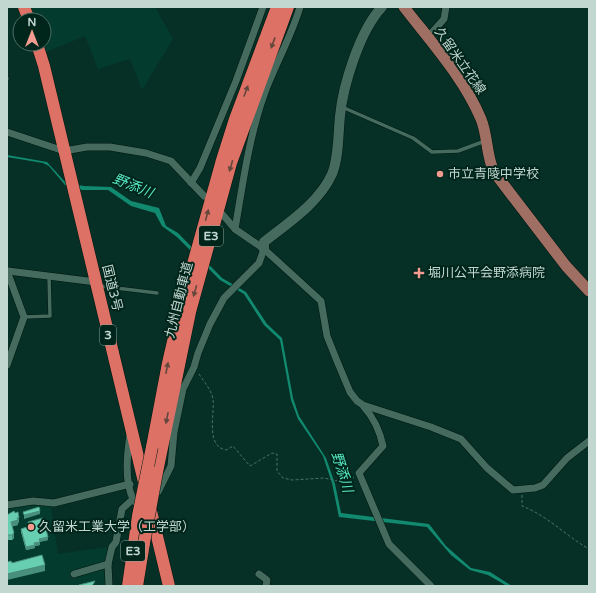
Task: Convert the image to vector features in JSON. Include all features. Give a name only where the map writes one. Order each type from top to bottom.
[{"type":"highway","name":"九州自動車道","points":[[128,586],[138,516],[168,363],[220,168],[235,119],[277,7]]},
{"type":"highway","name":"九州自動車道","points":[[137,586],[157,472],[190,312],[225,186],[246,120],[288,7]]},
{"type":"highway","name":"国道3号","points":[[39,52],[169,586]]},
{"type":"main road","name":"久留米立花線","points":[[404,7],[459,79],[473,103],[481,119],[487,141],[489,160],[503,186],[566,266],[589,291]]},
{"type":"street","points":[[191,183],[200,168],[236,81],[263,7]]},
{"type":"street","points":[[235,229],[247,158],[265,93],[300,7]]},
{"type":"street","points":[[131,430],[128,465],[133,500],[152,516],[163,479],[171,466],[174,432],[183,389],[194,367],[215,310],[224,298],[259,263],[264,249],[264,242],[304,210],[325,186],[332,172],[336,156],[341,106],[353,58],[382,7]]},
{"type":"street","points":[[427,38],[444,19],[446,7]]},
{"type":"street","points":[[7,132],[64,151],[87,147],[110,147],[146,153],[171,161],[204,196]]},
{"type":"street","points":[[223,215],[235,229],[264,249],[321,301],[327,336],[350,392],[357,402],[431,427],[461,440],[471,452],[499,479],[513,490],[535,488],[543,485],[567,458],[589,440]]},
{"type":"street","points":[[7,365],[24,317],[7,271],[96,284]]},
{"type":"street","points":[[363,405],[370,413],[380,432],[383,446],[359,473],[389,544],[431,586]]},
{"type":"street","points":[[7,504],[33,501],[54,503],[130,484]]},
{"type":"street","points":[[109,586],[108,564],[112,547],[116,542],[122,508],[133,500]]},
{"type":"street","points":[[74,574],[108,564]]},
{"type":"street","points":[[259,574],[267,580],[266,586]]},
{"type":"lane","points":[[341,106],[413,138],[432,152],[458,151],[487,141]]},
{"type":"lane","points":[[24,317],[50,316],[48,276]]},
{"type":"lane","points":[[96,284],[157,293]]},
{"type":"path","points":[[194,367],[208,387],[213,398],[213,433],[218,446],[222,449],[226,450],[233,446],[250,466],[272,453],[277,454],[277,471],[283,478],[292,480],[324,478],[347,483],[359,473]]},
{"type":"path","points":[[521,490],[522,506],[535,511],[568,534],[573,540],[589,549]]},
{"type":"shaded area","points":[[30,7],[155,7],[173,39],[142,90],[130,59],[98,69],[85,36],[52,50],[52,12],[32,12]]},
{"type":"shaded area","points":[[7,155],[47,162],[66,183],[84,186],[111,187],[131,201],[159,208],[166,226],[178,233],[222,278],[246,292],[267,324],[282,338],[293,398],[299,416],[326,458],[335,484],[341,513],[429,524],[446,546],[471,568],[490,572],[512,586],[507,586],[488,575],[470,570],[451,555],[427,527],[339,517],[332,483],[323,456],[298,419],[291,400],[280,340],[264,325],[244,294],[220,280],[177,237],[162,226],[155,213],[131,206],[108,190],[82,190],[65,185],[49,166],[43,163],[7,157]]},
{"type":"shaded area","name":"久留米工業大学（工学部）","points":[[35,504],[51,506],[58,554],[107,547],[106,586],[7,586],[7,506]]},
{"type":"building","points":[[39,507],[40,511],[24,515],[23,512]]},
{"type":"building","points":[[14,511],[15,513],[18,512],[19,518],[17,518],[18,520],[11,522],[14,533],[12,535],[7,535],[7,515]]},
{"type":"building","points":[[43,518],[48,537],[39,539],[40,542],[34,543],[35,545],[26,547],[21,529],[30,526],[28,522]]},
{"type":"building","points":[[42,555],[45,565],[7,574],[7,562],[11,561],[12,563]]},
{"type":"building","points":[[95,581],[92,586],[79,586],[79,585]]},
{"type":"place","name":"市立青陵中学校","points":[[440,174]]},
{"type":"place","name":"堀川公平会野添病院","points":[[419,273]]},
{"type":"place","name":"久留米工業大学（工学部）","points":[[31,527]]},
{"type":"water label","name":"野添川","points":[[133,186]]},
{"type":"water label","name":"野添川","points":[[342,472]]}]
